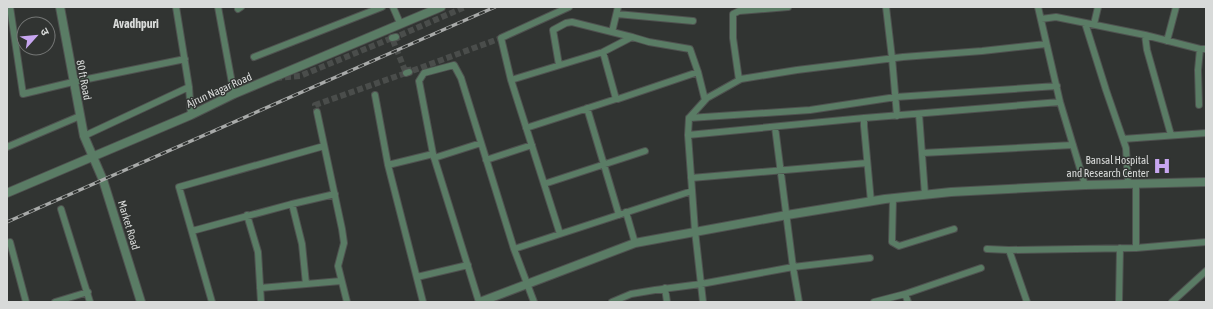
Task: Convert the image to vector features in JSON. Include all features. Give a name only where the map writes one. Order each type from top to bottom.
[{"type":"street","points":[[10,7],[24,94],[73,82],[184,59]]},
{"type":"street","name":"80 ft Road","points":[[60,7],[84,136],[92,156]]},
{"type":"street","points":[[176,7],[189,87],[191,115]]},
{"type":"street","points":[[218,7],[234,94]]},
{"type":"street","points":[[254,57],[382,7]]},
{"type":"street","points":[[393,7],[400,24]]},
{"type":"street","name":"Ajrun Nagar Road","points":[[7,193],[191,115],[234,94],[441,7]]},
{"type":"street","points":[[560,234],[511,80],[501,38],[569,7]]},
{"type":"street","points":[[612,32],[618,7]]},
{"type":"street","points":[[739,80],[733,38],[733,14],[739,11],[788,7]]},
{"type":"street","points":[[886,7],[897,116]]},
{"type":"street","points":[[1038,7],[1060,102],[1085,185]]},
{"type":"street","points":[[1094,24],[1098,7]]},
{"type":"street","points":[[1167,41],[1176,7]]},
{"type":"street","points":[[616,14],[693,21]]},
{"type":"street","points":[[1041,19],[1056,17],[1094,24],[1203,49],[1198,70],[1199,105]]},
{"type":"street","points":[[559,65],[553,30],[566,23],[572,22],[649,42],[690,48],[705,100]]},
{"type":"street","points":[[1085,23],[1126,148],[1132,184],[1136,248]]},
{"type":"street","points":[[1145,35],[1147,50],[1171,135]]},
{"type":"street","points":[[511,80],[603,52],[632,37]]},
{"type":"street","points":[[703,302],[688,135],[689,118],[705,100],[739,80],[797,70],[892,58],[1046,44]]},
{"type":"street","points":[[603,52],[616,99]]},
{"type":"street","points":[[534,302],[527,283],[514,249],[461,78],[454,65],[424,73],[419,81],[433,156],[480,302],[527,283],[635,243],[787,215],[892,198],[951,192],[1085,185],[1206,182]]},
{"type":"street","points":[[526,128],[698,72]]},
{"type":"street","points":[[689,118],[810,110],[896,98],[1057,86]]},
{"type":"street","points":[[84,136],[189,87]]},
{"type":"street","points":[[376,95],[388,165],[424,302]]},
{"type":"street","points":[[688,135],[864,118],[1060,102]]},
{"type":"street","points":[[587,108],[619,215]]},
{"type":"street","points":[[317,112],[342,229],[344,243],[338,266],[347,302]]},
{"type":"street","points":[[919,114],[925,195]]},
{"type":"street","points":[[7,147],[80,116]]},
{"type":"street","points":[[864,118],[871,202]]},
{"type":"street","points":[[775,127],[793,267],[800,302]]},
{"type":"street","points":[[1123,139],[1206,133]]},
{"type":"street","points":[[388,165],[433,156],[480,143]]},
{"type":"street","points":[[486,160],[532,145]]},
{"type":"street","points":[[922,153],[1073,145]]},
{"type":"street","points":[[212,302],[179,187],[324,146]]},
{"type":"street","points":[[544,184],[645,151]]},
{"type":"street","name":"Market Road","points":[[92,156],[103,180],[141,302]]},
{"type":"street","points":[[691,178],[867,163]]},
{"type":"street","points":[[514,249],[692,191]]},
{"type":"street","points":[[192,231],[247,215],[334,194]]},
{"type":"street","points":[[892,198],[892,242],[899,246],[954,229]]},
{"type":"street","points":[[292,204],[302,244],[306,284]]},
{"type":"street","points":[[61,209],[90,302]]},
{"type":"street","points":[[626,212],[635,243]]},
{"type":"street","points":[[247,215],[258,252],[261,302]]},
{"type":"street","points":[[7,243],[10,242],[26,302]]},
{"type":"street","points":[[987,248],[1009,250],[1136,248],[1206,242]]},
{"type":"street","points":[[1120,248],[1120,302]]},
{"type":"street","points":[[1009,250],[1027,302]]},
{"type":"street","points":[[612,302],[631,294],[665,288],[701,284],[793,267],[870,258]]},
{"type":"street","points":[[417,277],[468,265]]},
{"type":"street","points":[[874,302],[905,294],[981,268]]},
{"type":"street","points":[[1172,302],[1206,271]]},
{"type":"street","points":[[260,288],[341,281]]},
{"type":"street","points":[[665,288],[667,302]]},
{"type":"street","points":[[55,302],[88,292]]},
{"type":"street","points":[[905,294],[908,302]]},
{"type":"tunnel","points":[[398,41],[396,37],[465,7]]},
{"type":"tunnel","points":[[276,78],[300,76],[392,38],[406,73],[315,105],[317,112]]},
{"type":"tunnel","points":[[408,67],[409,72],[501,38]]},
{"type":"railway","points":[[7,222],[495,7]]},
{"type":"place","name":"Bansal Hospital and Research Center","points":[[1162,166]]},
{"type":"district","name":"Avadhpuri","points":[[136,24]]}]
